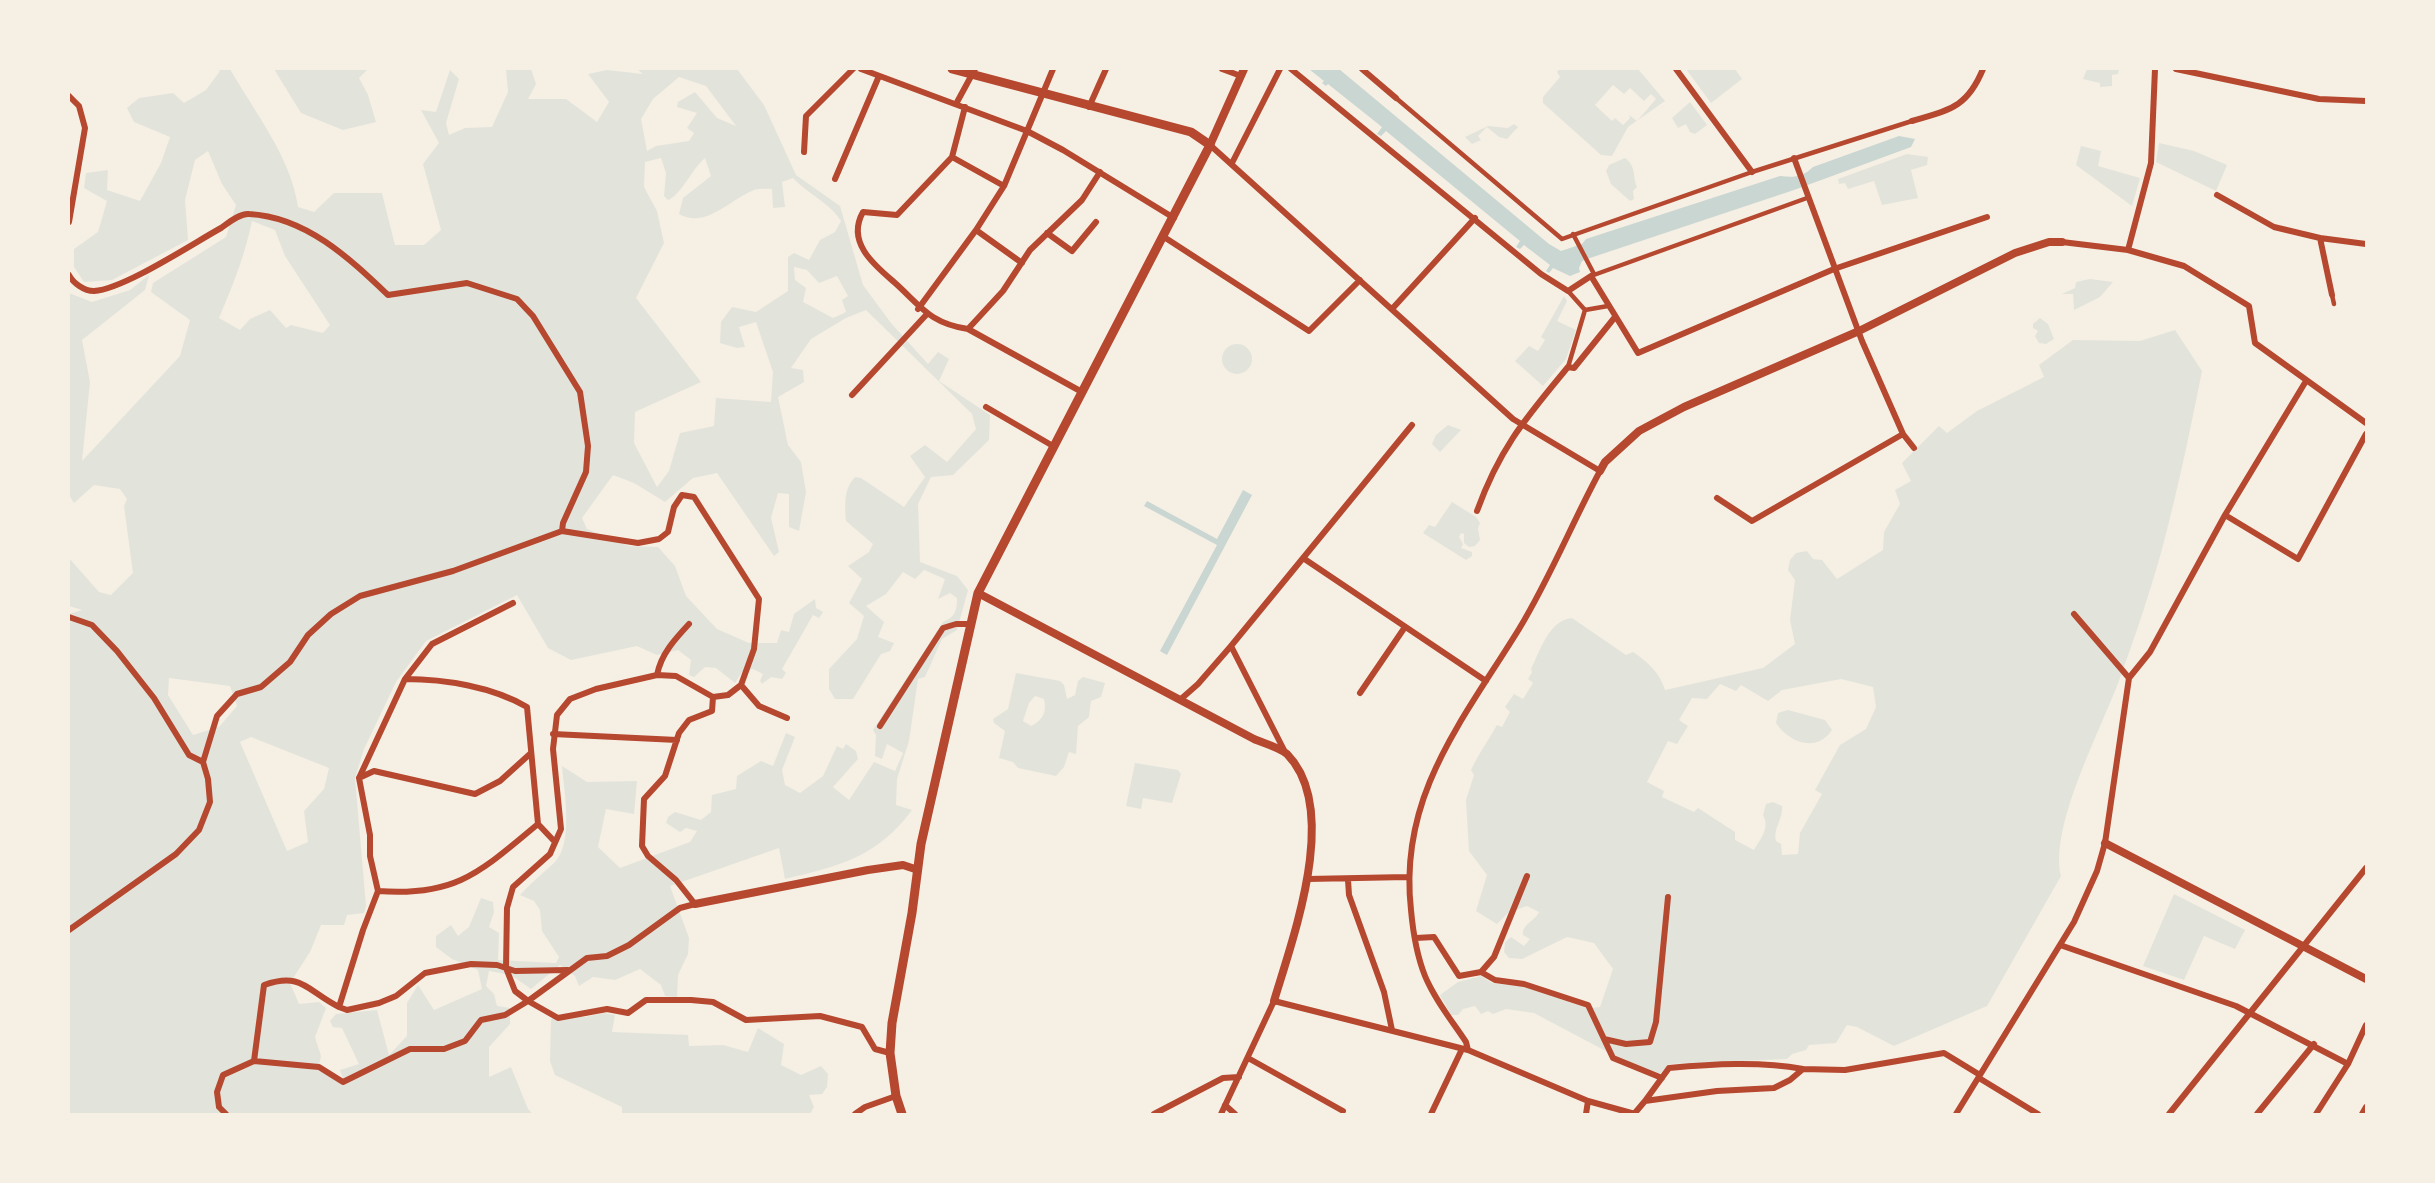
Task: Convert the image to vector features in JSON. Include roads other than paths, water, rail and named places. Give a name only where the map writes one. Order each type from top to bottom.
[{"type":"main road","points":[[902,1114],[896,1096],[890,1053],[892,1023],[918,870],[969,624],[978,592],[1210,145],[1191,132],[1043,95],[974,72],[952,69]]},
{"type":"street","points":[[804,152],[806,116],[853,69]]},
{"type":"street","points":[[861,69],[1027,131],[1100,172],[1174,218]]},
{"type":"street","points":[[918,309],[976,230],[1004,186],[1053,69]]},
{"type":"street","points":[[1089,107],[1106,69]]},
{"type":"street","points":[[1222,69],[1243,72],[1210,145],[1520,423],[1600,471]]},
{"type":"street","points":[[1232,164],[1280,69]]},
{"type":"street","points":[[1291,69],[1541,274],[1568,291],[1585,310]]},
{"type":"street","points":[[1362,69],[1562,239],[1752,172],[1955,108],[1970,93],[1983,69]]},
{"type":"street","points":[[1676,69],[1752,172]]},
{"type":"street","points":[[2128,250],[2151,163],[2155,69]]},
{"type":"street","points":[[2175,69],[2319,99],[2366,101]]},
{"type":"street","points":[[956,104],[974,72]]},
{"type":"street","points":[[835,179],[879,76]]},
{"type":"street","points":[[69,96],[79,106],[85,128],[69,222]]},
{"type":"street","points":[[965,107],[952,157],[897,215],[862,212],[859,218],[859,243],[872,264],[896,284],[918,309],[951,327],[968,329],[1082,392]]},
{"type":"street","points":[[952,157],[1004,186]]},
{"type":"street","points":[[1794,158],[1859,331],[1903,434],[1914,448]]},
{"type":"street","points":[[968,329],[1003,291],[1030,250],[1082,200],[1100,172]]},
{"type":"street","points":[[1568,291],[1593,275],[1806,195]]},
{"type":"street","points":[[2217,195],[2274,227],[2319,238],[2366,244]]},
{"type":"street","points":[[69,275],[73,283],[92,291],[108,288],[145,271],[246,213],[306,230],[330,243],[388,295],[467,283],[517,299],[533,316],[580,392],[588,446],[586,472],[563,523],[562,531]]},
{"type":"street","points":[[1573,234],[1608,306],[1638,353],[1834,269],[1987,217]]},
{"type":"street","points":[[1392,309],[1475,218]]},
{"type":"street","points":[[1047,233],[1072,251],[1096,222]]},
{"type":"street","points":[[976,230],[1022,263]]},
{"type":"street","points":[[1164,237],[1309,331],[1360,280]]},
{"type":"street","points":[[2319,238],[2334,304]]},
{"type":"street","points":[[1431,1114],[1465,1049],[1466,1042],[1426,978],[1416,938],[1407,877],[1415,822],[1435,767],[1539,595],[1605,462],[1640,431],[1666,417],[1859,331],[2015,253],[2049,242],[2128,250],[2184,266],[2249,306],[2255,343],[2366,423]]},
{"type":"street","points":[[1585,310],[1608,306]]},
{"type":"street","points":[[1477,511],[1499,457],[1520,423],[1568,367],[1585,310]]},
{"type":"street","points":[[852,395],[927,314]]},
{"type":"street","points":[[1568,367],[1574,368],[1615,317]]},
{"type":"street","points":[[1956,1114],[2060,945],[2085,898],[2105,843],[2129,678],[2150,652],[2225,515],[2306,381]]},
{"type":"street","points":[[986,407],[1053,446]]},
{"type":"street","points":[[1181,699],[1198,684],[1231,646],[1412,425]]},
{"type":"street","points":[[1717,498],[1752,521],[1903,434]]},
{"type":"street","points":[[2225,515],[2298,559],[2366,434]]},
{"type":"street","points":[[69,930],[176,854],[199,830],[210,802],[208,778],[202,762],[217,716],[237,694],[261,687],[290,662],[308,635],[331,614],[360,596],[453,571],[562,531],[638,543],[659,539],[668,532],[674,507],[681,495],[694,497],[759,599],[754,649],[741,685],[728,695],[713,697],[676,676],[657,675],[596,689],[570,699],[557,715],[553,734],[561,829],[550,854],[513,887],[507,908],[506,968],[515,991],[558,1018],[607,1009],[628,1013],[646,1000],[713,1002],[747,1020],[820,1016],[862,1027],[875,1050],[890,1053]]},
{"type":"street","points":[[1303,558],[1486,681]]},
{"type":"street","points":[[978,592],[1254,739],[1286,752]]},
{"type":"street","points":[[339,1007],[378,891],[370,856],[370,835],[359,778],[405,679],[432,644],[513,603]]},
{"type":"street","points":[[2073,614],[2129,678]]},
{"type":"street","points":[[69,616],[92,625],[117,651],[154,698],[189,755],[202,762]]},
{"type":"street","points":[[657,675],[659,664],[672,642],[689,624]]},
{"type":"street","points":[[880,726],[944,628],[956,624],[969,624]]},
{"type":"street","points":[[1360,693],[1405,627]]},
{"type":"street","points":[[1221,1114],[1274,1000],[1308,879],[1311,805],[1305,782],[1286,752],[1231,646]]},
{"type":"street","points":[[405,679],[436,679],[510,697],[527,707],[538,824],[555,842]]},
{"type":"street","points":[[741,685],[759,706],[787,718]]},
{"type":"street","points":[[695,904],[676,880],[648,856],[642,846],[644,800],[665,776],[677,740],[689,720],[712,711],[713,697]]},
{"type":"street","points":[[553,734],[677,740]]},
{"type":"street","points":[[359,778],[374,771],[475,794],[500,781],[531,753]]},
{"type":"street","points":[[378,891],[406,893],[455,885],[491,863],[538,824]]},
{"type":"street","points":[[2105,843],[2366,979]]},
{"type":"street","points":[[226,1114],[219,1107],[217,1092],[223,1075],[254,1061],[319,1067],[343,1082],[410,1049],[444,1049],[465,1041],[481,1020],[505,1015],[587,958],[607,956],[629,945],[680,908],[868,870],[903,865],[918,870]]},
{"type":"street","points":[[2169,1114],[2366,868]]},
{"type":"street","points":[[1416,938],[1434,937],[1459,976],[1481,972],[1494,957],[1527,876]]},
{"type":"street","points":[[1308,879],[1348,880],[1407,877]]},
{"type":"street","points":[[1348,880],[1349,895],[1384,992],[1392,1030]]},
{"type":"street","points":[[1604,1039],[1626,1044],[1650,1042],[1656,1022],[1668,897]]},
{"type":"street","points":[[2060,945],[2190,988],[2249,1012],[2314,1044],[2348,1064]]},
{"type":"street","points":[[254,1061],[264,985],[284,978],[298,981],[314,994],[347,1010],[379,1003],[396,996],[425,973],[471,964],[515,970],[568,970]]},
{"type":"street","points":[[1481,972],[1495,980],[1524,984],[1588,1005],[1613,1058],[1662,1078]]},
{"type":"street","points":[[1274,1000],[1465,1049],[1588,1101],[1634,1114],[1669,1068],[1699,1065],[1786,1066],[1803,1069],[1845,1070],[1944,1053],[2038,1114]]},
{"type":"street","points":[[2316,1114],[2319,1105],[2348,1064],[2366,1025]]},
{"type":"street","points":[[2257,1114],[2314,1044]]},
{"type":"street","points":[[1248,1058],[1342,1111]]},
{"type":"street","points":[[1645,1101],[1717,1091],[1774,1088],[1790,1080],[1803,1069]]},
{"type":"street","points":[[1154,1114],[1223,1078],[1239,1077]]},
{"type":"street","points":[[855,1114],[865,1107],[896,1096]]},
{"type":"street","points":[[1586,1114],[1588,1101]]},
{"type":"street","points":[[1225,1106],[1235,1114]]},
{"type":"street","points":[[2362,1114],[2366,1107]]}]
